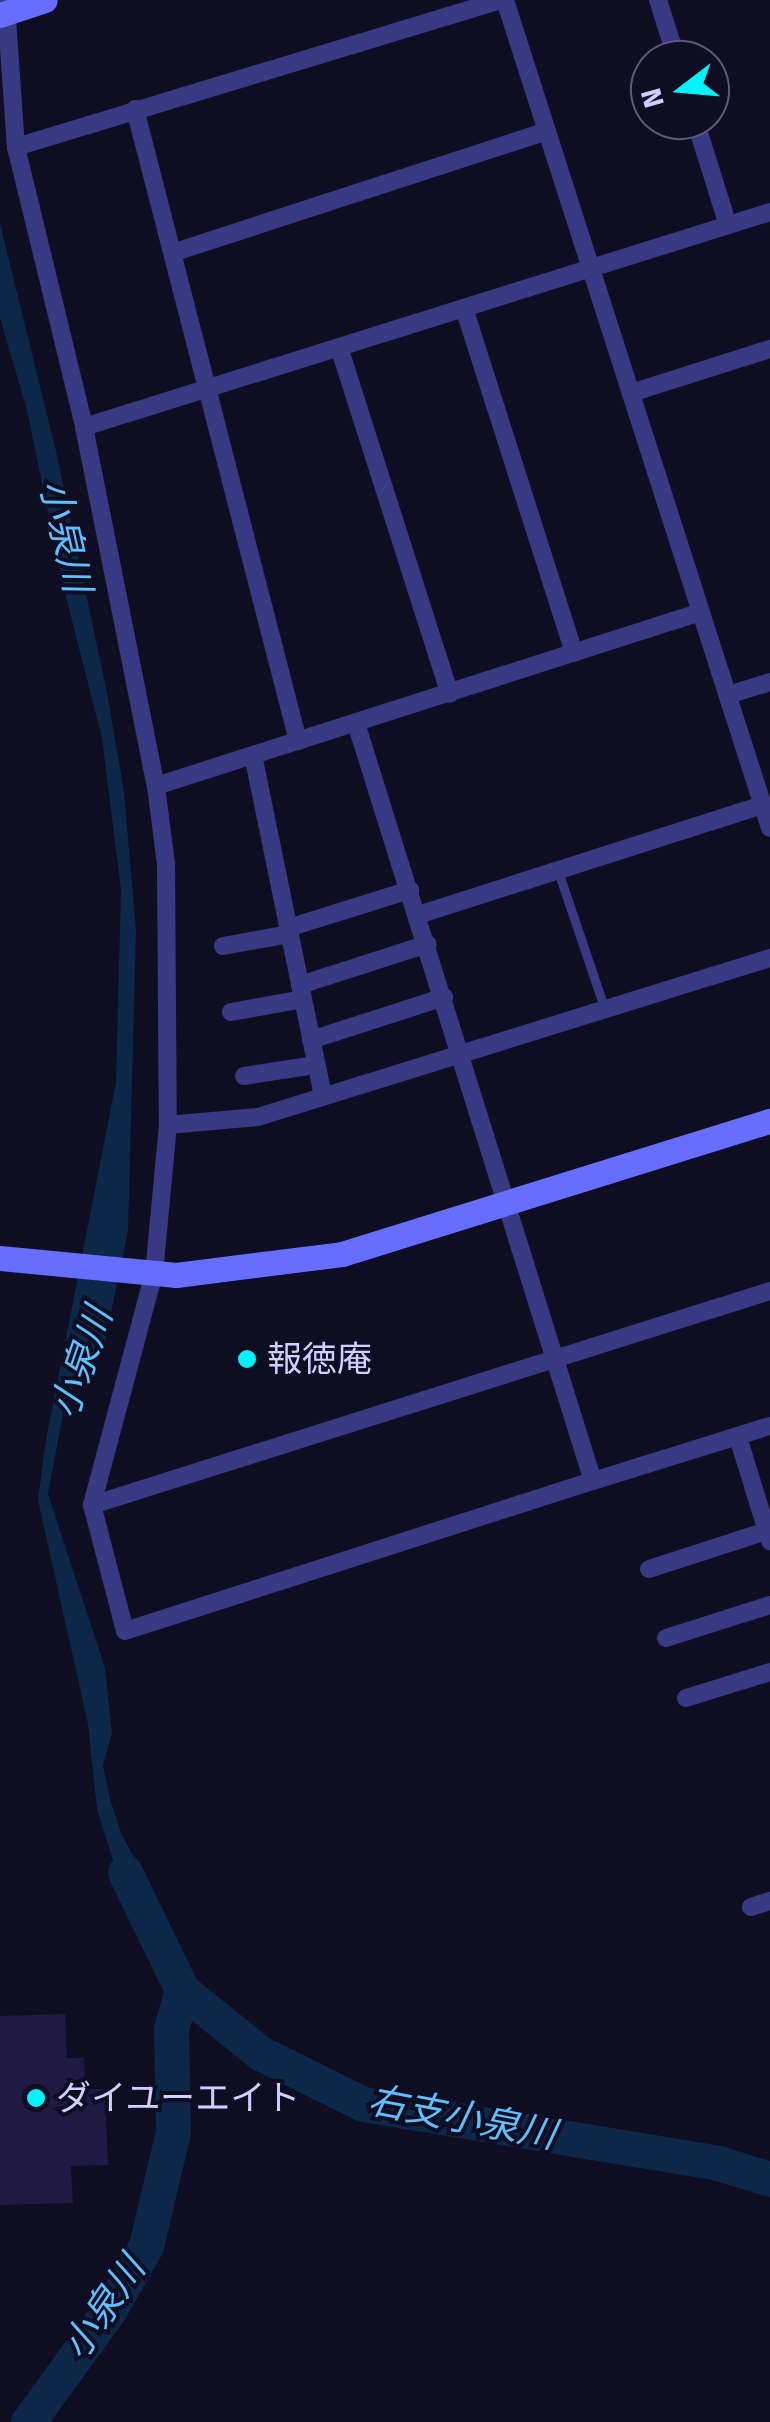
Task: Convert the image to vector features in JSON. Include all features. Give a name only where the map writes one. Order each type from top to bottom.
[{"type":"street","points":[[45,0],[4,9],[16,147],[84,427],[156,786],[166,864],[168,1125],[143,1272],[92,1506],[126,1631],[770,1426]]},
{"type":"street","points":[[16,147],[503,0],[770,828]]},
{"type":"street","points":[[658,0],[670,40]]},
{"type":"street","points":[[135,109],[175,252],[298,741]]},
{"type":"street","points":[[175,252],[547,132]]},
{"type":"street","points":[[702,140],[728,224]]},
{"type":"street","points":[[84,427],[770,212]]},
{"type":"street","points":[[464,308],[574,653]]},
{"type":"street","points":[[340,347],[450,694]]},
{"type":"street","points":[[631,393],[770,351]]},
{"type":"street","points":[[156,786],[701,612]]},
{"type":"street","points":[[728,696],[770,682]]},
{"type":"street","points":[[356,723],[593,1481]]},
{"type":"street","points":[[253,756],[323,1098]]},
{"type":"street","points":[[418,915],[762,805]]},
{"type":"street","points":[[223,946],[289,931],[410,890]]},
{"type":"street","points":[[231,1012],[302,992],[428,944]]},
{"type":"street","points":[[168,1125],[258,1116],[323,1098],[770,958]]},
{"type":"street","points":[[311,1040],[444,997]]},
{"type":"street","points":[[244,1076],[316,1064]]},
{"type":"street","points":[[0,1258],[48,1266],[211,1272],[342,1254],[770,1120]]},
{"type":"street","points":[[92,1506],[770,1290]]},
{"type":"street","points":[[649,1569],[768,1536],[738,1437]]},
{"type":"street","points":[[666,1638],[770,1606]]},
{"type":"street","points":[[686,1698],[770,1672]]},
{"type":"street","points":[[751,1907],[770,1900]]},
{"type":"lane","points":[[558,870],[604,1010]]},
{"type":"water","points":[[0,224],[56,451],[108,698],[124,792],[136,930],[128,1231],[105,1341],[66,1398],[48,1494],[105,1668],[112,1733],[103,1765],[110,1799],[121,1833],[162,1911],[131,1917],[97,1809],[88,1724],[38,1500],[46,1440],[116,1082],[121,889],[102,738],[64,589],[27,410],[0,318]]},
{"type":"building","points":[[65,2014],[67,2058],[84,2058],[85,2089],[105,2089],[108,2165],[71,2166],[73,2203],[0,2205],[0,2016]]},
{"type":"waterway","name":"小泉川","points":[[28,2422],[110,2309],[146,2246],[173,2132],[171,2029],[182,1990],[125,1872]]},
{"type":"waterway","name":"右支小泉川","points":[[182,1990],[260,2053],[363,2104],[718,2163],[770,2179]]},
{"type":"place","name":"報徳庵","points":[[247,1359]]},
{"type":"place","name":"ダイユーエイト","points":[[36,2098]]}]
